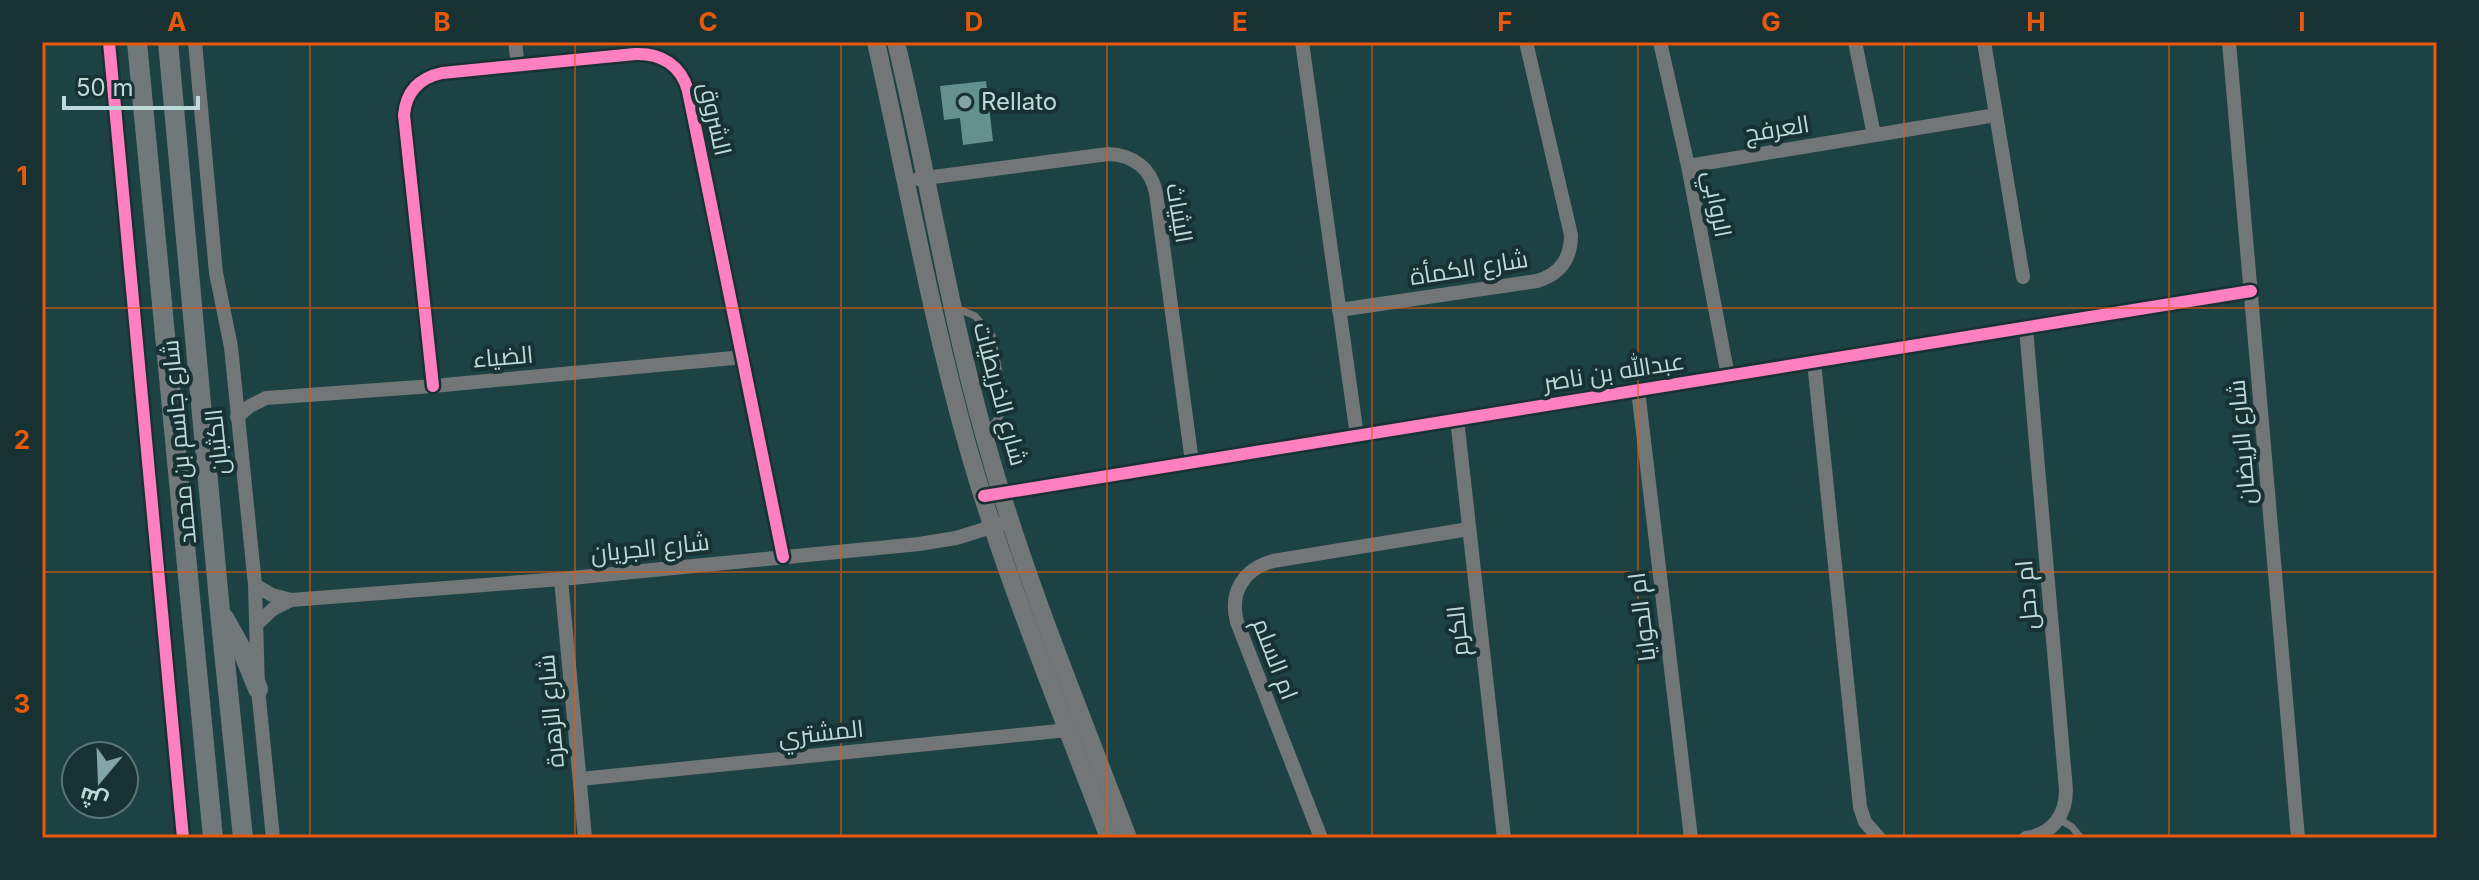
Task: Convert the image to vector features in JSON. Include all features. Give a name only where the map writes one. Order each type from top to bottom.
[{"type":"main road","name":"شارع جاسم بن محمد","points":[[137,42],[213,838]]},
{"type":"main road","name":"شارع جاسم بن محمد","points":[[168,42],[243,838]]},
{"type":"main road","points":[[220,612],[243,652],[258,689]]},
{"type":"street","name":"الكثبان","points":[[195,42],[216,273],[229,332],[255,585],[258,689],[273,838]]},
{"type":"street","points":[[515,42],[518,66]]},
{"type":"street","name":"شارع الخريطيات","points":[[876,42],[948,373],[968,446],[992,494],[1040,609],[1128,838]]},
{"type":"street","name":"شارع الخريطيات","points":[[896,42],[952,306],[984,436],[992,494]]},
{"type":"street","points":[[1302,42],[1357,436]]},
{"type":"street","name":"شارع الكمأة","points":[[1339,310],[1537,281],[1556,273],[1564,265],[1571,246],[1571,235],[1526,42]]},
{"type":"street","name":"الروابي","points":[[1660,42],[1688,166],[1728,376]]},
{"type":"street","points":[[1855,42],[1874,135]]},
{"type":"street","points":[[1984,42],[2023,277]]},
{"type":"street","name":"شارع الريضان","points":[[2229,42],[2298,838]]},
{"type":"street","name":"الشروق","points":[[433,386],[404,115],[408,97],[418,83],[433,75],[653,54],[669,62],[682,75],[688,91],[783,557]]},
{"type":"street","name":"العرفج","points":[[1688,166],[1996,115]]},
{"type":"street","name":"اليثياث","points":[[906,180],[1108,154],[1127,157],[1143,167],[1156,193],[1192,462]]},
{"type":"street","name":"عبدالله بن ناصر","points":[[992,494],[2251,291]]},
{"type":"street","name":"ام دحل","points":[[2026,328],[2066,790],[2059,819]]},
{"type":"street","name":"الضياء","points":[[237,417],[266,398],[744,357]]},
{"type":"street","points":[[1814,362],[1860,807],[1865,822],[1879,838]]},
{"type":"street","name":"الضياء","points":[[233,384],[266,398]]},
{"type":"street","name":"ام الحوايا","points":[[1638,390],[1691,838]]},
{"type":"street","name":"الكرم","points":[[1457,419],[1504,838]]},
{"type":"street","name":"شارع الخريطيات","points":[[1002,524],[1013,588],[1109,838]]},
{"type":"street","name":"شارع الجريان","points":[[255,585],[272,595],[291,600],[561,579],[919,544],[956,538],[1002,524]]},
{"type":"street","name":"ام السلم","points":[[1317,837],[1237,622],[1234,604],[1238,587],[1249,572],[1264,563],[1469,529]]},
{"type":"street","name":"شارع الزهرة","points":[[561,579],[585,838]]},
{"type":"street","points":[[258,623],[273,609],[291,600]]},
{"type":"street","name":"المشتري","points":[[580,779],[1068,730]]},
{"type":"street","points":[[2026,838],[2045,832],[2059,819]]},
{"type":"lane","points":[[952,306],[975,316],[992,335],[1004,400],[1000,416],[984,436]]},
{"type":"lane","points":[[2059,819],[2072,827],[2081,838]]},
{"type":"building","name":"Rellato","points":[[986,81],[993,141],[963,145],[960,118],[944,120],[940,86]]},
{"type":"cycle path","points":[[109,42],[183,838]]},
{"type":"cycle path","points":[[433,386],[404,115],[415,87],[427,78],[442,73],[635,54],[661,58],[680,74],[688,91],[783,557]]},
{"type":"cycle path","points":[[984,496],[2251,291]]},
{"type":"place","name":"Rellato","points":[[965,102]]}]
